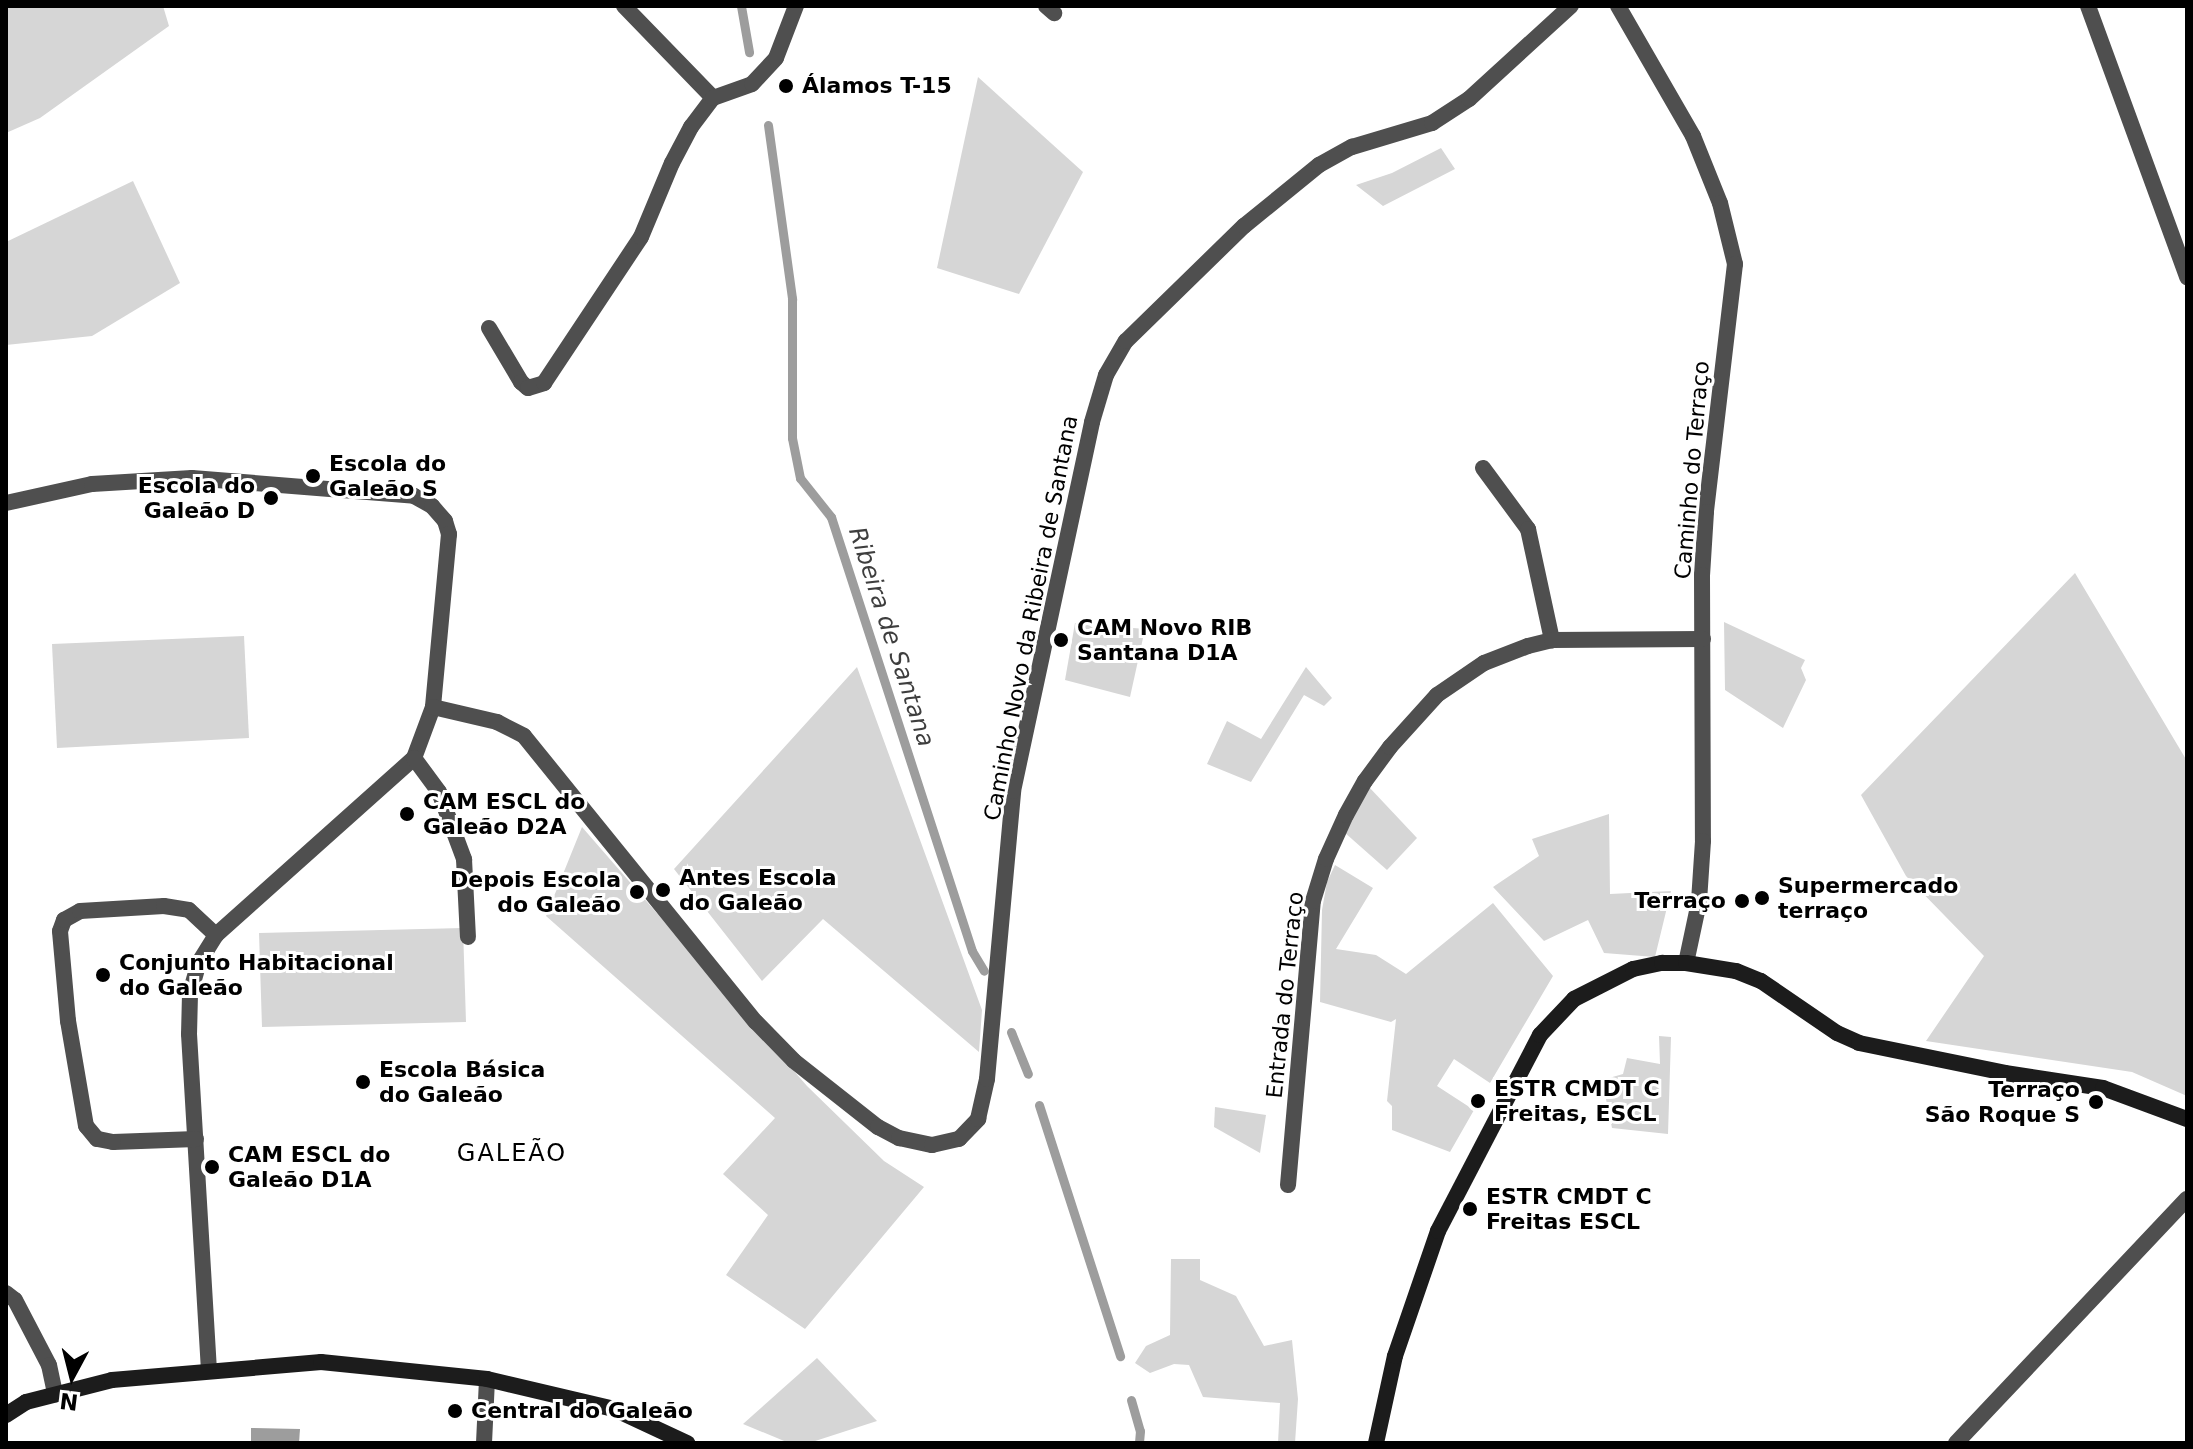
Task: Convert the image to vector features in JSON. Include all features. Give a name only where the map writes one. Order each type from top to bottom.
[{"type":"main road","points":[[1376,1443],[1395,1356],[1438,1231],[1540,1035],[1562,1008],[1599,984],[1633,969],[1662,963],[1711,964],[1761,981],[1837,1033],[1859,1043],[2005,1073],[2103,1088],[2187,1119]]},
{"type":"main road","points":[[6,1415],[26,1402],[112,1380],[321,1362],[487,1379],[614,1409],[687,1443]]},
{"type":"street","points":[[624,6],[713,98]]},
{"type":"street","points":[[489,328],[521,382],[528,388],[544,383],[641,237],[672,163],[691,127],[713,98],[752,84],[776,58],[796,6]]},
{"type":"street","name":"Caminho Novo da Ribeira de Santana","points":[[433,707],[497,722],[524,736],[756,1022],[794,1061],[878,1127],[899,1138],[932,1145],[959,1139],[978,1119],[987,1079],[1013,791],[1092,422],[1106,375],[1126,341],[1244,226],[1319,165],[1352,147],[1432,123],[1469,99],[1571,6]]},
{"type":"street","name":"Caminho do Terraço","points":[[1618,6],[1693,136],[1720,203],[1735,264],[1706,512],[1702,575],[1703,841],[1699,902],[1686,963]]},
{"type":"street","points":[[2088,6],[2187,277]]},
{"type":"street","points":[[1483,468],[1528,529],[1552,640]]},
{"type":"street","points":[[6,503],[92,484],[192,478],[414,496],[432,506],[445,521],[449,551],[433,707],[414,758],[216,935],[199,962],[190,994],[189,1034],[209,1370]]},
{"type":"street","name":"Entrada do Terraço","points":[[1288,1185],[1313,901],[1326,859],[1346,815],[1365,781],[1390,747],[1437,695],[1484,663],[1552,640],[1703,639]]},
{"type":"street","points":[[414,758],[439,792],[464,859],[468,937]]},
{"type":"street","points":[[196,1139],[113,1142],[97,1139],[86,1126],[68,1021],[60,931],[64,920],[80,911],[164,906],[189,910],[216,935]]},
{"type":"street","points":[[1956,1443],[2187,1199]]},
{"type":"street","points":[[6,1293],[15,1300],[49,1365],[55,1394]]},
{"type":"street","points":[[484,1443],[487,1379]]},
{"type":"shaded area","points":[[6,6],[163,6],[169,26],[40,118],[6,133]]},
{"type":"shaded area","points":[[978,77],[1083,172],[1019,294],[937,268]]},
{"type":"shaded area","points":[[1441,148],[1455,169],[1383,206],[1356,185],[1392,173]]},
{"type":"shaded area","points":[[133,181],[180,283],[92,336],[6,345],[6,242]]},
{"type":"shaded area","points":[[2075,573],[2187,761],[2187,1096],[2132,1072],[1926,1041],[1984,956],[1906,876],[1861,795]]},
{"type":"shaded area","points":[[1724,622],[1805,660],[1801,668],[1806,680],[1783,728],[1725,690]]},
{"type":"shaded area","points":[[1075,623],[1145,629],[1130,697],[1065,680]]},
{"type":"shaded area","points":[[244,636],[249,738],[57,748],[52,644]]},
{"type":"shaded area","points":[[857,667],[982,1010],[979,1052],[823,919],[762,981],[674,869]]},
{"type":"shaded area","points":[[1306,667],[1332,698],[1324,706],[1304,695],[1251,782],[1207,764],[1227,721],[1261,739]]},
{"type":"shaded area","points":[[1369,787],[1417,838],[1387,870],[1344,832]]},
{"type":"shaded area","points":[[1609,814],[1610,894],[1671,891],[1655,957],[1604,953],[1588,920],[1544,941],[1493,887],[1539,856],[1532,839]]},
{"type":"shaded area","points":[[582,827],[807,1086],[884,1161],[924,1187],[805,1329],[726,1275],[768,1215],[723,1174],[775,1118],[546,916]]},
{"type":"shaded area","points":[[1335,865],[1373,888],[1336,949],[1376,955],[1406,974],[1493,903],[1553,976],[1490,1083],[1454,1059],[1437,1086],[1474,1110],[1450,1152],[1392,1130],[1392,1106],[1387,1101],[1396,1019],[1391,1022],[1320,1002],[1322,910],[1327,882]]},
{"type":"shaded area","points":[[463,928],[466,1022],[262,1027],[259,933]]},
{"type":"shaded area","points":[[1659,1036],[1671,1037],[1668,1134],[1612,1128],[1602,1080],[1623,1074],[1627,1058],[1660,1064]]},
{"type":"shaded area","points":[[1215,1107],[1266,1115],[1260,1153],[1214,1127]]},
{"type":"shaded area","points":[[1171,1259],[1200,1259],[1200,1280],[1236,1296],[1264,1346],[1292,1340],[1298,1399],[1295,1443],[1278,1443],[1280,1403],[1203,1397],[1189,1365],[1174,1364],[1150,1373],[1135,1363],[1146,1346],[1170,1335]]},
{"type":"shaded area","points":[[817,1358],[877,1421],[809,1443],[789,1443],[743,1424]]},
{"type":"shaded area","points":[[251,1428],[300,1429],[299,1443],[251,1443]]},
{"type":"waterway","name":"Ribeira de Santana","points":[[741,6],[749,52]]},
{"type":"waterway","name":"Ribeira de Santana","points":[[768,125],[792,299],[792,438],[800,478],[831,517],[972,951],[984,971]]},
{"type":"waterway","name":"Ribeira de Santana","points":[[1011,1032],[1028,1074]]},
{"type":"waterway","name":"Ribeira de Santana","points":[[1039,1105],[1120,1356]]},
{"type":"waterway","name":"Ribeira de Santana","points":[[1131,1400],[1140,1431],[1139,1443]]},
{"type":"place","name":"Álamos T-15","points":[[786,86]]},
{"type":"place","name":"Escola do Galeão S","points":[[313,476]]},
{"type":"place","name":"Escola do Galeão D","points":[[271,498]]},
{"type":"place","name":"CAM Novo RIB Santana D1A","points":[[1061,640]]},
{"type":"place","name":"CAM ESCL do Galeão D2A","points":[[407,814]]},
{"type":"place","name":"Antes Escola do Galeão","points":[[663,890]]},
{"type":"place","name":"Depois Escola do Galeão","points":[[637,892]]},
{"type":"place","name":"Supermercado terraço","points":[[1762,898]]},
{"type":"place","name":"Terraço","points":[[1742,901]]},
{"type":"place","name":"Conjunto Habitacional do Galeão","points":[[103,975]]},
{"type":"place","name":"Escola Básica do Galeão","points":[[363,1082]]},
{"type":"place","name":"ESTR CMDT C Freitas, ESCL","points":[[1478,1101]]},
{"type":"place","name":"Terraço São Roque S","points":[[2096,1102]]},
{"type":"place","name":"CAM ESCL do Galeão D1A","points":[[212,1167]]},
{"type":"place","name":"ESTR CMDT C Freitas ESCL","points":[[1470,1209]]},
{"type":"place","name":"Central do Galeão","points":[[455,1411]]},
{"type":"district","name":"GALEÃO","points":[[512,1154]]}]
